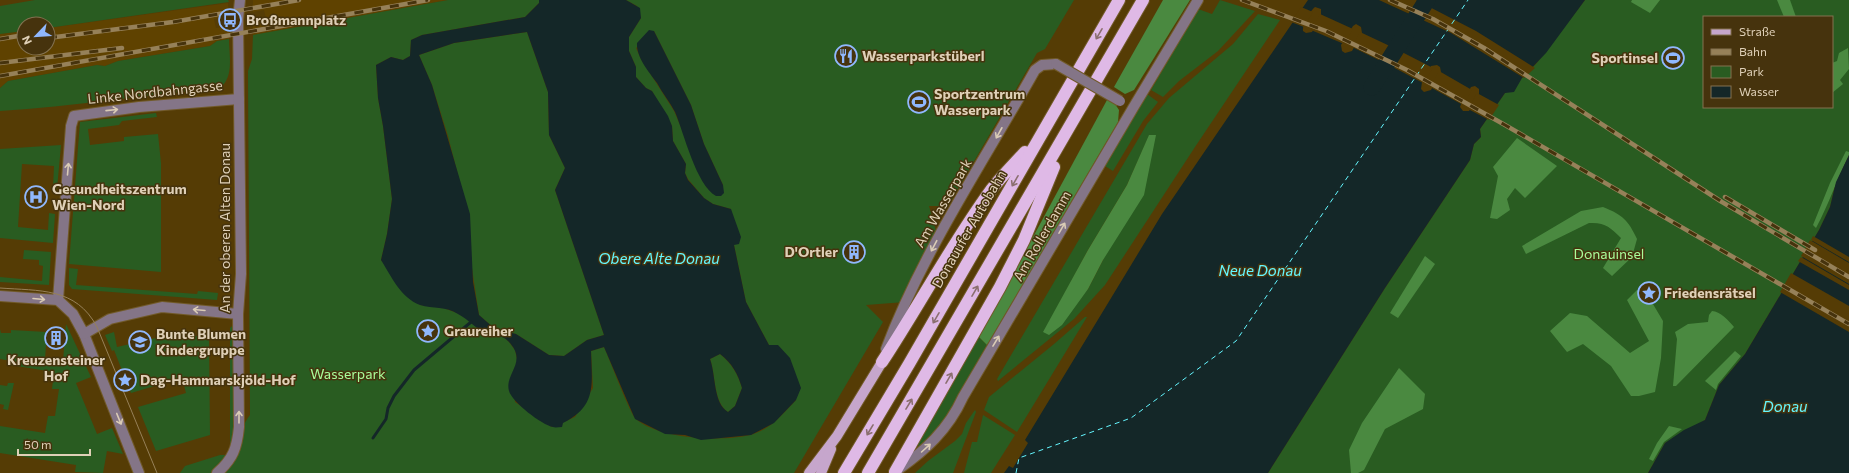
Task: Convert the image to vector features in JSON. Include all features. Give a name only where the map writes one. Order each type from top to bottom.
[{"type":"highway","name":"Donauufer Autobahn","points":[[844,473],[909,364],[1119,0]]},
{"type":"highway","points":[[868,473],[1142,0]]},
{"type":"highway","points":[[894,472],[976,333],[1004,280],[1024,240],[1071,124]]},
{"type":"highway","points":[[882,362],[914,313],[953,246],[992,189],[1041,135]]},
{"type":"main road","points":[[809,473],[837,436],[882,362]]},
{"type":"main road","points":[[821,473],[837,436]]},
{"type":"street","name":"An der oberen Alten Donau","points":[[217,473],[233,455],[237,445],[239,427],[238,314],[241,274],[239,98],[240,0]]},
{"type":"street","name":"Am Rollerdamm","points":[[894,472],[914,459],[931,443],[952,419],[963,397],[1198,0]]},
{"type":"street","name":"Am Wasserpark","points":[[882,362],[905,302],[944,227],[1035,70],[1042,65],[1056,64],[1133,108]]},
{"type":"street","name":"Linke Nordbahngasse","points":[[58,300],[72,120],[74,116],[139,107],[239,98]]},
{"type":"street","points":[[0,296],[58,300],[73,314],[84,334],[139,473]]},
{"type":"street","points":[[84,334],[110,319],[162,307],[238,314]]},
{"type":"shaded area","points":[[253,0],[448,0],[253,35],[253,21],[266,19],[264,10],[253,12]]},
{"type":"shaded area","points":[[228,3],[229,16],[214,19],[216,28],[229,26],[229,39],[217,41],[210,46],[118,61],[105,66],[97,65],[8,81],[0,88],[0,34],[16,32],[16,56],[56,56],[56,27]]},
{"type":"green space","points":[[35,0],[228,0],[229,2],[56,27],[56,16],[16,16],[16,32],[0,34],[0,6]]},
{"type":"green space","name":"Wasserpark","points":[[448,0],[539,0],[539,3],[525,17],[422,35],[411,40],[410,56],[403,60],[391,57],[376,65],[378,98],[392,199],[387,234],[381,260],[420,305],[441,307],[457,313],[495,334],[504,337],[515,350],[517,359],[517,365],[513,373],[515,402],[552,427],[575,417],[593,388],[591,351],[604,347],[636,419],[646,426],[674,435],[723,438],[757,433],[776,421],[796,400],[746,302],[734,245],[731,209],[713,204],[704,198],[688,179],[685,173],[686,164],[673,141],[672,126],[652,91],[646,88],[636,77],[636,67],[629,51],[629,37],[641,18],[637,6],[626,0],[1074,0],[1045,49],[1037,53],[948,206],[929,206],[938,238],[905,302],[866,305],[883,322],[794,473],[224,473],[239,453],[244,425],[250,415],[248,71],[252,59],[253,35]],"holes":[[[654,31],[691,105],[704,144],[723,185],[707,188],[674,111],[641,59],[636,48]]]},
{"type":"green space","points":[[1163,0],[1190,0],[1134,90],[1125,94],[1114,87]]},
{"type":"green space","points":[[1220,0],[1255,11],[1218,51],[1179,81],[1163,97],[1151,90],[1198,9],[1212,14]]},
{"type":"green space","name":"Donauinsel","points":[[1585,0],[1849,0],[1849,155],[1836,182],[1830,207],[1819,230],[1745,354],[1719,385],[1705,420],[1665,443],[1648,473],[1268,473],[1385,288],[1470,160],[1474,144],[1481,137],[1480,129],[1505,93],[1514,88],[1536,64]]},
{"type":"green space","points":[[1632,0],[1660,0],[1650,13],[1631,2]]},
{"type":"green space","points":[[1777,0],[1790,0],[1796,16],[1784,16]]},
{"type":"green space","points":[[1258,14],[1280,20],[1105,285],[1074,319],[998,381],[997,379],[1147,124],[1169,98],[1233,44]],"holes":[[[1149,136],[1103,260],[1088,289],[1044,332],[1088,250],[1127,185]]]},
{"type":"green space","points":[[527,32],[548,92],[549,135],[565,168],[555,190],[604,335],[587,340],[564,356],[549,355],[516,334],[495,329],[479,315],[458,175],[448,136],[432,85],[419,55],[454,43]]},
{"type":"green space","points":[[229,39],[229,73],[223,85],[218,89],[55,107],[0,111],[0,88],[8,81],[97,65],[105,66],[118,61],[210,46],[217,41]]},
{"type":"green space","points":[[1848,48],[1849,69],[1840,80],[1843,84],[1833,92],[1833,63],[1837,61],[1839,53]]},
{"type":"green space","points":[[1147,94],[1158,102],[1143,121],[1113,171],[1105,166]]},
{"type":"green space","points":[[1107,100],[1115,104],[1119,110],[1118,122],[987,345],[979,337]]},
{"type":"green space","points":[[156,113],[157,117],[122,121],[119,125],[88,129],[90,145],[124,141],[124,137],[158,134],[161,163],[161,272],[69,264],[80,122]]},
{"type":"green space","points":[[1149,135],[1156,135],[1144,195],[1103,260],[1088,289],[1062,325],[1049,335],[1043,332],[1088,250],[1127,185]]},
{"type":"green space","points":[[1517,138],[1557,166],[1525,198],[1515,188],[1507,199],[1510,210],[1497,219],[1490,218],[1498,176],[1493,167]]},
{"type":"green space","points":[[61,145],[57,189],[53,188],[54,166],[22,164],[18,227],[48,230],[49,213],[55,214],[53,243],[0,238],[0,149]]},
{"type":"green space","points":[[1846,151],[1849,152],[1849,155],[1816,228],[1813,225],[1830,183]]},
{"type":"green space","points":[[1603,207],[1624,219],[1631,227],[1637,239],[1632,257],[1612,276],[1603,268],[1621,238],[1603,224],[1589,223],[1526,254],[1522,246],[1581,211]]},
{"type":"green space","points":[[24,250],[51,252],[49,285],[0,282],[0,277],[42,281],[43,266],[39,265],[39,260],[23,259]]},
{"type":"green space","points":[[1425,256],[1435,264],[1398,318],[1390,313]]},
{"type":"green space","points":[[69,268],[78,269],[76,285],[197,294],[198,291],[218,293],[217,300],[72,289],[69,285]]},
{"type":"green space","points":[[1637,290],[1647,294],[1663,321],[1661,358],[1655,392],[1639,396],[1631,396],[1611,366],[1583,344],[1567,352],[1550,331],[1570,313],[1587,316],[1630,353],[1649,341],[1627,300]]},
{"type":"green space","points":[[1712,311],[1721,314],[1734,327],[1676,386],[1673,386],[1677,339],[1675,332],[1688,324],[1708,322],[1709,315]]},
{"type":"green space","points":[[1085,317],[1087,317],[1017,432],[984,410],[989,397]]},
{"type":"green space","points":[[66,324],[91,377],[76,383],[97,434],[112,428],[123,454],[107,451],[103,473],[75,472],[76,465],[0,453],[0,426],[45,433],[48,416],[55,416],[59,389],[52,389],[54,372],[10,365],[11,361],[0,359],[0,329],[1,333],[11,333],[11,330],[47,332],[45,359],[63,361]]},
{"type":"green space","points":[[233,325],[233,424],[236,425],[230,448],[230,328]]},
{"type":"green space","points":[[114,332],[117,347],[173,334],[209,337],[210,435],[156,451],[138,407],[186,393],[182,378],[131,393],[114,350],[112,351],[105,335]]},
{"type":"green space","points":[[979,337],[987,345],[940,427],[918,448],[918,442]]},
{"type":"green space","points":[[1735,351],[1741,356],[1718,384],[1716,390],[1705,381]]},
{"type":"green space","points":[[720,354],[734,370],[739,378],[742,388],[735,406],[728,412],[723,408],[717,395],[710,359]]},
{"type":"green space","points":[[1399,368],[1425,394],[1423,409],[1385,429],[1364,470],[1358,473],[1351,473],[1349,450],[1362,423]]},
{"type":"green space","points":[[8,383],[14,383],[8,410],[3,409],[4,405],[0,404],[0,385],[7,386]]},
{"type":"green space","points":[[975,410],[976,412],[953,473],[915,473],[962,434],[966,423]]},
{"type":"green space","points":[[983,415],[1015,435],[991,473],[964,473],[972,442],[977,442]]},
{"type":"green space","points":[[1669,426],[1682,429],[1664,442],[1653,461],[1649,459],[1657,443]]},
{"type":"green space","points":[[220,455],[228,455],[211,473],[180,473],[185,466]]},
{"type":"water","name":"Obere Alte Donau","points":[[539,0],[626,0],[640,8],[641,18],[629,37],[629,51],[636,67],[636,77],[646,88],[652,91],[668,116],[672,126],[673,141],[686,164],[685,173],[688,180],[704,198],[713,204],[731,209],[741,237],[739,244],[734,245],[746,302],[769,345],[778,345],[790,358],[801,388],[796,400],[774,423],[751,435],[701,440],[685,435],[665,434],[635,419],[604,347],[591,351],[592,384],[587,402],[582,409],[563,423],[562,427],[548,425],[535,418],[521,407],[511,396],[508,385],[516,361],[516,355],[514,348],[508,341],[501,336],[491,335],[484,332],[453,311],[420,305],[413,302],[397,286],[381,260],[387,234],[392,199],[378,98],[376,65],[391,57],[403,60],[410,56],[411,40],[422,35],[525,17],[539,3]],"holes":[[[527,32],[548,92],[549,135],[565,168],[555,190],[604,335],[587,340],[564,356],[549,355],[516,334],[495,329],[479,315],[473,282],[470,214],[432,85],[419,55],[454,43]],[[720,354],[734,369],[742,388],[735,406],[728,412],[723,408],[717,395],[710,359]]]},
{"type":"water","name":"Neue Donau","points":[[1308,0],[1585,0],[1546,53],[1522,78],[1514,92],[1505,93],[1480,129],[1481,137],[1474,144],[1470,160],[1385,288],[1268,473],[1004,473],[1009,466],[1013,468],[1028,443],[1025,440],[1162,214]],"holes":[[[1315,7],[1321,9],[1321,15],[1312,32],[1306,33],[1303,31],[1303,28]],[[1356,24],[1361,27],[1362,33],[1352,51],[1345,53],[1342,51],[1341,45],[1353,26]],[[1396,44],[1401,45],[1402,50],[1393,67],[1386,70],[1383,62],[1393,46]],[[1437,65],[1440,67],[1441,72],[1431,90],[1424,92],[1421,89],[1422,82],[1431,66]],[[1475,86],[1479,89],[1479,94],[1469,111],[1463,111],[1460,107],[1471,87]]]},
{"type":"water","points":[[649,30],[654,31],[691,105],[704,144],[723,185],[724,193],[721,196],[716,196],[702,181],[691,158],[675,112],[641,59],[637,48],[637,43]]},
{"type":"water","name":"Donau","points":[[1849,155],[1849,473],[1648,473],[1665,443],[1684,430],[1705,420],[1719,385],[1745,354],[1819,230],[1830,207],[1836,182]]},
{"type":"pier","points":[[1379,0],[1416,0],[1476,31],[1535,68],[1524,78],[1451,33]]},
{"type":"pier","points":[[1301,7],[1313,12],[1304,27],[1291,22]]},
{"type":"pier","points":[[1320,14],[1353,29],[1344,44],[1311,30]]},
{"type":"pier","points":[[1360,32],[1394,48],[1385,63],[1352,47]]},
{"type":"pier","points":[[1400,51],[1433,68],[1423,83],[1391,66]]},
{"type":"pier","points":[[1439,71],[1472,90],[1463,105],[1430,87]]},
{"type":"pier","points":[[1477,93],[1499,105],[1489,120],[1468,109]]},
{"type":"pier","points":[[1813,236],[1849,257],[1849,262],[1811,240]]},
{"type":"pier","points":[[1810,240],[1849,263],[1849,284],[1801,256]]},
{"type":"pier","points":[[1801,257],[1849,285],[1849,290],[1798,261]]},
{"type":"pier","points":[[1791,273],[1849,306],[1849,332],[1780,292]]},
{"type":"waterway","name":"Neue Donau","points":[[1372,87],[1427,0]]},
{"type":"waterway","points":[[373,438],[386,419],[388,408],[394,396],[414,370],[471,322]]},
{"type":"ferry route","points":[[1016,473],[1019,458],[1131,418],[1236,341],[1468,0]]},
{"type":"tram line","points":[[0,288],[42,291],[55,294],[78,304],[88,314],[97,327],[157,473]]},
{"type":"railway","points":[[56,37],[173,22],[299,0]]},
{"type":"railway","points":[[0,76],[428,0]]},
{"type":"railway","points":[[1242,0],[1326,31],[1407,70],[1849,324]]},
{"type":"railway","points":[[1390,0],[1433,19],[1484,48],[1722,202],[1849,277]]},
{"type":"railway","points":[[0,39],[16,36]]},
{"type":"railway","points":[[0,63],[122,48]]},
{"type":"railway","points":[[1725,197],[1815,250]]},
{"type":"place","name":"Broßmannplatz","points":[[230,20]]},
{"type":"place","name":"Wasserparkstüberl","points":[[846,56]]},
{"type":"place","name":"Sportinsel","points":[[1673,58]]},
{"type":"place","name":"Sportzentrum Wasserpark","points":[[919,102]]},
{"type":"place","name":"Gesundheitszentrum Wien-Nord","points":[[36,197]]},
{"type":"place","name":"D'Ortler","points":[[854,252]]},
{"type":"place","name":"Friedensrätsel","points":[[1649,293]]},
{"type":"place","name":"Graureiher","points":[[428,331]]},
{"type":"place","name":"Kreuzensteiner Hof","points":[[56,338]]},
{"type":"place","name":"Bunte Blumen Kindergruppe","points":[[140,342]]},
{"type":"place","name":"Dag-Hammarskjöld-Hof","points":[[125,380]]}]
